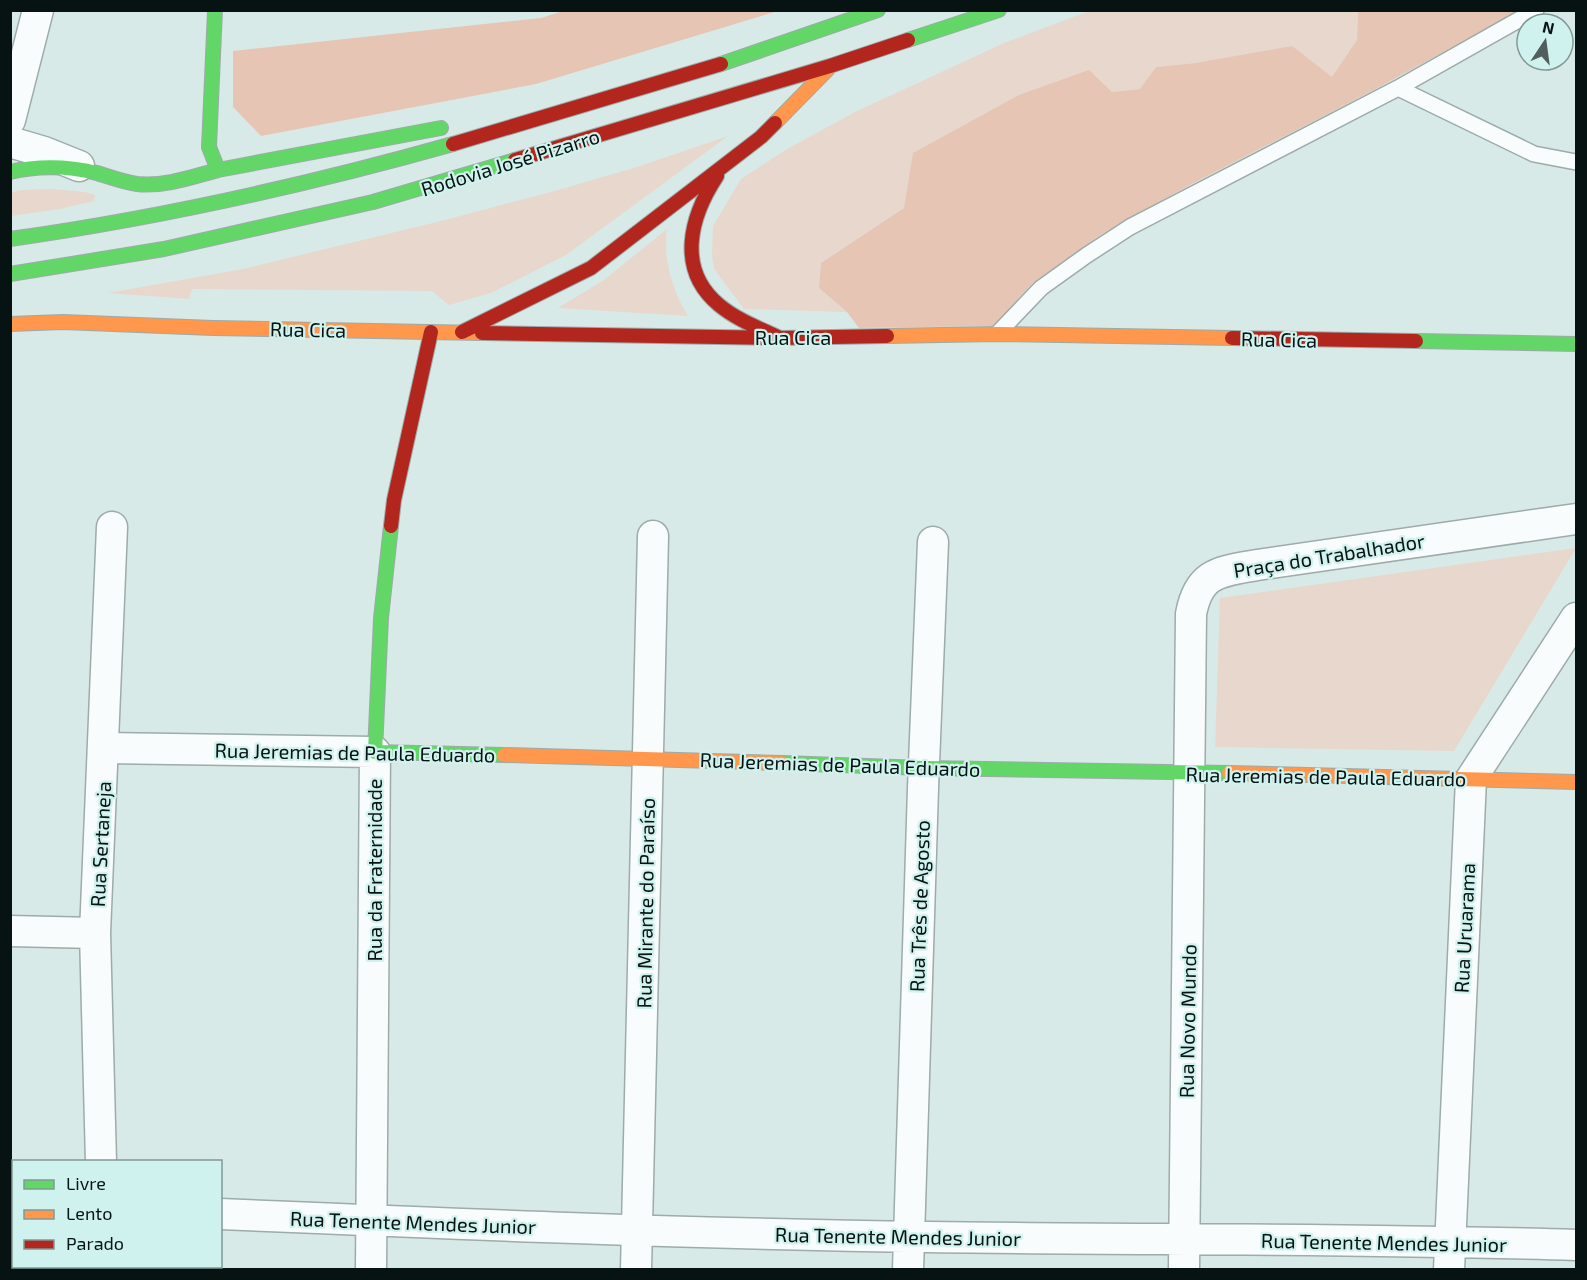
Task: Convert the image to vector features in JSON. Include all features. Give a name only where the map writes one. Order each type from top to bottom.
[{"type":"street","points":[[10,120],[38,10]]},
{"type":"street","points":[[215,10],[209,147],[218,170]]},
{"type":"street","points":[[540,104],[871,10]]},
{"type":"street","name":"Rodovia José Pizarro","points":[[10,239],[153,216],[270,193],[395,161],[560,114],[774,48],[878,10]]},
{"type":"street","name":"Rodovia José Pizarro","points":[[10,274],[164,249],[373,202],[877,52],[999,10]]},
{"type":"street","points":[[462,332],[591,268],[761,137],[830,66]]},
{"type":"street","points":[[10,172],[24,168],[46,167],[95,173],[140,184],[167,183],[218,170],[454,125]]},
{"type":"street","points":[[10,142],[44,152],[95,173]]},
{"type":"street","points":[[725,165],[704,194],[693,223],[690,253],[696,277],[712,299],[738,319],[780,338]]},
{"type":"street","name":"Rua Cica","points":[[10,324],[63,322],[213,328],[780,338],[997,334],[1576,344]]},
{"type":"street","name":"Rua da Fraternidade","points":[[370,1269],[375,752],[381,618],[394,500],[431,332]]},
{"type":"street","name":"Praça do Trabalhador","points":[[1190,772],[1191,614],[1194,597],[1203,583],[1220,572],[1257,565],[1576,519]]},
{"type":"street","name":"Rua Sertaneja","points":[[101,1160],[95,933],[112,527]]},
{"type":"street","name":"Rua Mirante do Paraíso","points":[[636,1269],[653,536]]},
{"type":"street","name":"Rua Três de Agosto","points":[[908,1269],[933,542]]},
{"type":"street","points":[[1471,779],[1576,618]]},
{"type":"street","name":"Rua Jeremias de Paula Eduardo","points":[[104,748],[648,758],[924,768],[1576,782]]},
{"type":"street","name":"Rua Novo Mundo","points":[[1184,1269],[1190,772]]},
{"type":"street","name":"Rua Uruarama","points":[[1449,1255],[1471,779]]},
{"type":"street","points":[[10,931],[95,933]]},
{"type":"street","name":"Rua Tenente Mendes Junior","points":[[222,1214],[637,1230],[909,1237],[1185,1240],[1449,1255],[1576,1245]]},
{"type":"lane","points":[[997,334],[1041,288],[1130,227],[1398,88],[1536,10]]},
{"type":"lane","points":[[1398,88],[1534,154],[1576,162]]},
{"type":"shaded area","points":[[563,11],[778,11],[536,84],[261,136],[233,107],[233,51],[541,18]]},
{"type":"shaded area","points":[[1089,11],[1358,11],[1357,40],[1332,78],[1196,63],[1156,67],[1141,89],[1112,92],[904,208],[821,263],[819,288],[847,312],[744,309],[714,269],[712,255],[713,226],[741,179],[787,149],[855,112],[1004,43]]},
{"type":"shaded area","points":[[1358,11],[1519,11],[1102,234],[1033,283],[993,326],[859,328],[847,312],[819,288],[821,263],[904,208],[913,153],[1019,95],[1089,70],[1112,92],[1140,89],[1156,67],[1196,63],[1292,46],[1332,77],[1357,40]]},
{"type":"shaded area","points":[[728,136],[566,255],[491,293],[449,305],[432,291],[192,289],[189,299],[108,293],[243,269],[441,221],[637,167]]},
{"type":"shaded area","points":[[53,189],[85,192],[95,195],[94,201],[60,209],[11,216],[11,193],[21,190]]},
{"type":"shaded area","points":[[667,229],[666,252],[670,274],[677,296],[688,316],[558,308],[604,280]]},
{"type":"shaded area","points":[[1576,548],[1454,751],[1215,747],[1220,598]]},
{"type":"traffic: fast","points":[[10,172],[43,167],[75,169],[147,185],[178,181],[218,170],[209,147],[215,10]]},
{"type":"traffic: fast","points":[[721,64],[878,10]]},
{"type":"traffic: fast","points":[[908,40],[999,10]]},
{"type":"traffic: fast","points":[[218,170],[441,128]]},
{"type":"traffic: fast","points":[[10,239],[178,211],[288,187],[453,144]]},
{"type":"traffic: fast","points":[[10,274],[164,249],[373,202],[515,160]]},
{"type":"traffic: fast","points":[[1416,341],[1576,344]]},
{"type":"traffic: fast","points":[[391,526],[381,618],[375,752],[504,755]]},
{"type":"traffic: fast","points":[[782,763],[924,768],[1229,773]]},
{"type":"traffic: slow","points":[[775,123],[828,69]]},
{"type":"traffic: slow","points":[[10,324],[63,322],[213,328],[482,333]]},
{"type":"traffic: slow","points":[[887,336],[997,334],[1232,338]]},
{"type":"traffic: slow","points":[[504,755],[782,763]]},
{"type":"traffic: slow","points":[[1229,773],[1576,782]]},
{"type":"traffic: jam","points":[[515,160],[830,66],[908,40]]},
{"type":"traffic: jam","points":[[453,144],[721,64]]},
{"type":"traffic: jam","points":[[462,332],[591,268],[761,137],[775,123]]},
{"type":"traffic: jam","points":[[717,176],[694,225],[692,259],[697,275],[705,291],[719,305],[733,315],[780,338]]},
{"type":"traffic: jam","points":[[391,526],[394,500],[431,332]]},
{"type":"traffic: jam","points":[[482,333],[780,338],[887,336]]},
{"type":"traffic: jam","points":[[1232,338],[1416,341]]}]
